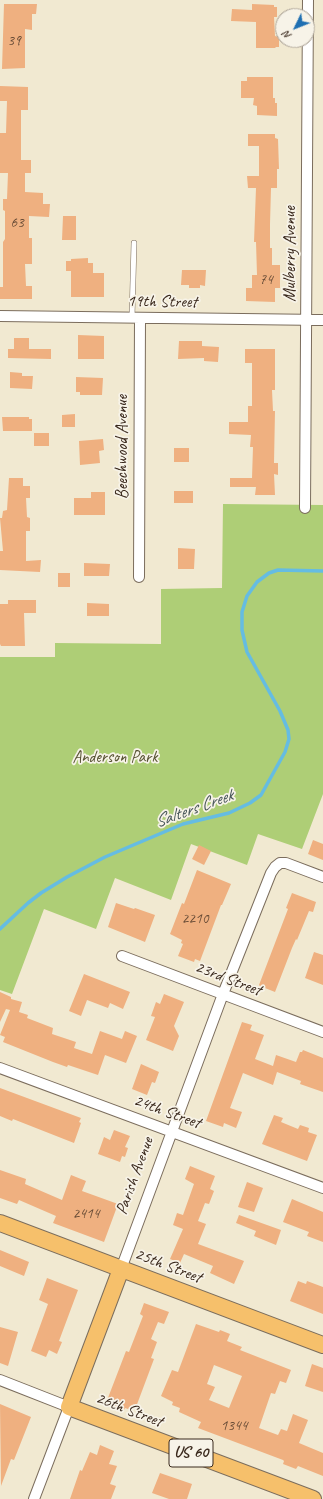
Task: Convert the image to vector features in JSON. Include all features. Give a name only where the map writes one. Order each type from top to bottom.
[{"type":"main road","name":"25th Street","points":[[0,1223],[323,1345]]},
{"type":"main road","name":"Parish Avenue","points":[[69,1407],[121,1269]]},
{"type":"main road","name":"26th Street","points":[[69,1407],[313,1499]]},
{"type":"street","name":"Mulberry Avenue","points":[[305,508],[308,0]]},
{"type":"street","name":"19th Street","points":[[0,316],[323,320]]},
{"type":"street","name":"Beechwood Avenue","points":[[136,318],[139,577]]},
{"type":"street","name":"Parish Avenue","points":[[121,1269],[223,994],[274,867],[280,863],[286,863],[323,877]]},
{"type":"street","name":"23rd Street","points":[[122,956],[323,1032]]},
{"type":"street","name":"24th Street","points":[[0,1068],[323,1188]]},
{"type":"street","name":"26th Street","points":[[0,1380],[69,1407]]},
{"type":"street","name":"Parish Avenue","points":[[34,1499],[69,1407]]},
{"type":"lane","name":"Beechwood Avenue","points":[[134,243],[136,318]]},
{"type":"green space","name":"Anderson Park","points":[[223,504],[323,505],[323,794],[302,849],[258,834],[247,865],[191,844],[171,900],[115,878],[96,929],[44,909],[12,994],[0,990],[0,657],[55,657],[55,643],[161,644],[161,589],[222,588]]},
{"type":"building","points":[[4,4],[37,4],[36,14],[32,14],[32,30],[25,29],[25,68],[2,69]]},
{"type":"building","points":[[252,4],[274,5],[274,7],[277,7],[275,8],[274,17],[275,48],[256,48],[256,22],[231,21],[232,9],[252,10]]},
{"type":"building","points":[[247,77],[273,77],[273,98],[275,98],[275,103],[277,103],[277,116],[257,115],[257,106],[253,105],[254,98],[241,98],[241,81],[247,81]]},
{"type":"building","points":[[0,86],[28,87],[28,110],[21,110],[21,160],[31,160],[31,173],[25,173],[25,192],[43,193],[43,204],[50,204],[49,217],[29,216],[29,238],[32,238],[32,264],[25,264],[26,286],[32,286],[32,299],[0,299],[0,287],[3,287],[3,242],[5,239],[5,211],[3,210],[3,199],[7,199],[8,173],[0,173],[0,133],[6,133],[7,101],[0,101]]},
{"type":"building","points":[[248,134],[275,134],[275,138],[278,139],[279,169],[277,169],[277,188],[271,188],[270,224],[272,265],[280,265],[280,288],[275,288],[275,302],[246,301],[246,288],[252,288],[252,275],[257,275],[256,242],[254,242],[256,188],[248,188],[247,176],[259,176],[259,146],[248,146]]},
{"type":"building","points":[[63,216],[76,216],[76,240],[62,240]]},
{"type":"building","points":[[88,258],[88,263],[93,263],[93,273],[104,273],[104,297],[71,297],[71,271],[66,271],[66,261],[71,261],[71,259]]},
{"type":"building","points":[[182,270],[206,270],[205,286],[200,285],[200,288],[189,288],[189,285],[181,285]]},
{"type":"building","points":[[78,335],[104,336],[104,359],[78,359]]},
{"type":"building","points":[[14,338],[29,338],[29,349],[51,349],[51,359],[8,358],[8,349],[14,349]]},
{"type":"building","points":[[179,341],[202,341],[202,346],[219,347],[218,362],[204,361],[204,358],[178,359]]},
{"type":"building","points":[[245,349],[275,349],[275,390],[272,390],[273,411],[275,411],[274,463],[278,463],[278,475],[274,474],[275,495],[255,495],[256,487],[230,487],[230,478],[252,478],[253,447],[250,447],[251,435],[229,434],[229,422],[248,422],[248,406],[252,406],[252,363],[245,363]]},
{"type":"building","points":[[10,372],[22,373],[22,376],[33,376],[32,389],[10,388]]},
{"type":"building","points":[[76,377],[103,378],[102,395],[80,395],[80,392],[76,392]]},
{"type":"building","points":[[75,414],[75,427],[62,427],[62,415]]},
{"type":"building","points":[[2,417],[29,417],[29,419],[32,419],[32,431],[3,431]]},
{"type":"building","points":[[34,433],[49,433],[49,446],[34,446]]},
{"type":"building","points":[[103,439],[104,450],[99,451],[100,463],[80,465],[79,441]]},
{"type":"building","points":[[174,448],[189,448],[189,462],[174,462]]},
{"type":"building","points":[[9,478],[23,478],[23,486],[30,486],[30,498],[26,498],[27,517],[30,518],[30,531],[26,531],[26,561],[41,560],[40,572],[0,570],[0,551],[3,551],[0,518],[2,518],[3,511],[7,510]]},
{"type":"building","points":[[174,491],[193,491],[193,503],[174,503]]},
{"type":"building","points":[[91,492],[105,492],[105,515],[74,515],[74,498],[91,498]]},
{"type":"building","points":[[178,548],[195,549],[194,569],[178,569]]},
{"type":"building","points":[[84,563],[110,564],[109,576],[84,576]]},
{"type":"building","points":[[58,573],[70,573],[70,587],[58,587]]},
{"type":"building","points":[[8,600],[36,600],[36,613],[24,613],[25,646],[1,646],[0,644],[0,604],[8,604]]},
{"type":"building","points":[[87,603],[109,604],[109,616],[87,616]]},
{"type":"building","points":[[313,840],[323,844],[323,860],[308,854]]},
{"type":"building","points":[[199,845],[211,851],[204,865],[192,859]]},
{"type":"building","points":[[197,870],[231,884],[221,905],[200,961],[195,959],[194,962],[178,956],[183,944],[181,943],[182,940],[170,934],[182,903],[184,904]]},
{"type":"building","points":[[292,893],[316,902],[313,912],[309,911],[297,940],[296,939],[275,992],[259,985],[288,909],[286,908]]},
{"type":"building","points":[[116,903],[155,915],[145,942],[108,927]]},
{"type":"building","points":[[314,952],[323,955],[323,985],[305,978]]},
{"type":"building","points":[[84,974],[130,992],[123,1009],[110,1003],[108,1008],[87,1000],[81,1016],[69,1011]]},
{"type":"building","points":[[0,992],[11,997],[11,999],[22,1002],[19,1012],[28,1015],[27,1018],[53,1028],[52,1034],[76,1042],[74,1048],[92,1054],[100,1031],[122,1039],[125,1031],[137,1036],[126,1063],[105,1055],[98,1075],[68,1065],[67,1067],[3,1042],[5,1037],[0,1035],[10,1010],[6,1009],[0,1022]]},
{"type":"building","points":[[164,994],[184,1002],[174,1026],[179,1036],[173,1051],[146,1040],[155,1017],[151,1016],[156,1002],[160,1004]]},
{"type":"building","points":[[242,1022],[252,1025],[250,1030],[264,1035],[255,1059],[273,1066],[276,1055],[296,1062],[300,1052],[303,1050],[323,1058],[323,1092],[300,1084],[301,1081],[277,1072],[273,1085],[243,1073],[230,1108],[242,1112],[236,1128],[224,1123],[223,1127],[206,1121]]},
{"type":"building","points":[[141,1064],[159,1072],[155,1083],[152,1082],[147,1095],[132,1089]]},
{"type":"building","points":[[0,1088],[81,1118],[79,1122],[81,1123],[74,1143],[13,1119],[12,1121],[0,1116]]},
{"type":"building","points":[[274,1115],[283,1118],[281,1122],[298,1129],[300,1125],[309,1128],[308,1132],[317,1135],[307,1161],[262,1144]]},
{"type":"building","points":[[114,1130],[130,1136],[125,1147],[128,1148],[125,1157],[122,1156],[120,1162],[98,1154],[104,1137],[110,1140]]},
{"type":"building","points":[[190,1166],[215,1176],[210,1189],[214,1191],[209,1204],[205,1203],[198,1221],[206,1224],[198,1244],[244,1261],[234,1284],[210,1273],[213,1266],[184,1254],[180,1263],[170,1259],[183,1229],[173,1225],[177,1213],[183,1215],[194,1184],[185,1179]]},
{"type":"building","points":[[0,1170],[26,1179],[25,1184],[62,1200],[71,1175],[86,1181],[82,1191],[118,1204],[104,1242],[53,1223],[56,1216],[19,1200],[17,1204],[0,1198]]},
{"type":"building","points":[[247,1182],[263,1188],[254,1212],[238,1207]]},
{"type":"building","points":[[292,1199],[323,1212],[323,1242],[307,1236],[309,1232],[283,1222]]},
{"type":"building","points":[[239,1215],[281,1230],[276,1245],[254,1236],[256,1231],[236,1223]]},
{"type":"building","points":[[0,1250],[29,1262],[24,1276],[0,1266]]},
{"type":"building","points":[[47,1278],[78,1290],[59,1341],[62,1342],[57,1354],[49,1350],[46,1357],[31,1351],[48,1304],[39,1300]]},
{"type":"building","points":[[298,1281],[306,1284],[307,1281],[323,1287],[323,1314],[290,1301]]},
{"type":"building","points":[[144,1303],[169,1312],[164,1324],[158,1322],[151,1339],[157,1342],[151,1358],[154,1359],[136,1407],[133,1406],[131,1410],[125,1408],[124,1410],[106,1403],[126,1351],[129,1352],[143,1316],[140,1314]]},
{"type":"building","points":[[196,1324],[230,1334],[227,1341],[242,1347],[240,1350],[291,1370],[286,1383],[280,1381],[275,1394],[271,1393],[259,1428],[278,1435],[281,1429],[287,1431],[293,1414],[308,1420],[299,1443],[323,1453],[323,1476],[298,1466],[296,1469],[283,1464],[283,1460],[198,1428],[201,1422],[179,1412],[180,1408],[172,1405],[173,1402],[161,1396],[172,1370],[178,1372]],"holes":[[[214,1365],[242,1376],[229,1408],[209,1400],[215,1387],[207,1384]]]},
{"type":"building","points":[[0,1327],[18,1332],[8,1366],[0,1363]]},
{"type":"building","points":[[312,1364],[323,1368],[323,1392],[305,1386]]},
{"type":"building","points":[[0,1404],[31,1417],[14,1460],[11,1459],[1,1486]]},
{"type":"building","points":[[100,1445],[114,1451],[109,1464],[117,1466],[110,1484],[116,1486],[111,1499],[70,1499],[80,1470],[82,1471],[90,1452],[97,1455]]},
{"type":"building","points":[[160,1473],[192,1484],[187,1499],[169,1499],[152,1493]]},
{"type":"waterway","name":"Salters Creek","points":[[0,929],[41,893],[105,857],[183,824],[229,813],[250,803],[261,795],[285,752],[289,739],[288,730],[280,711],[247,652],[242,630],[242,612],[247,596],[257,582],[269,573],[278,570],[323,571]]}]
